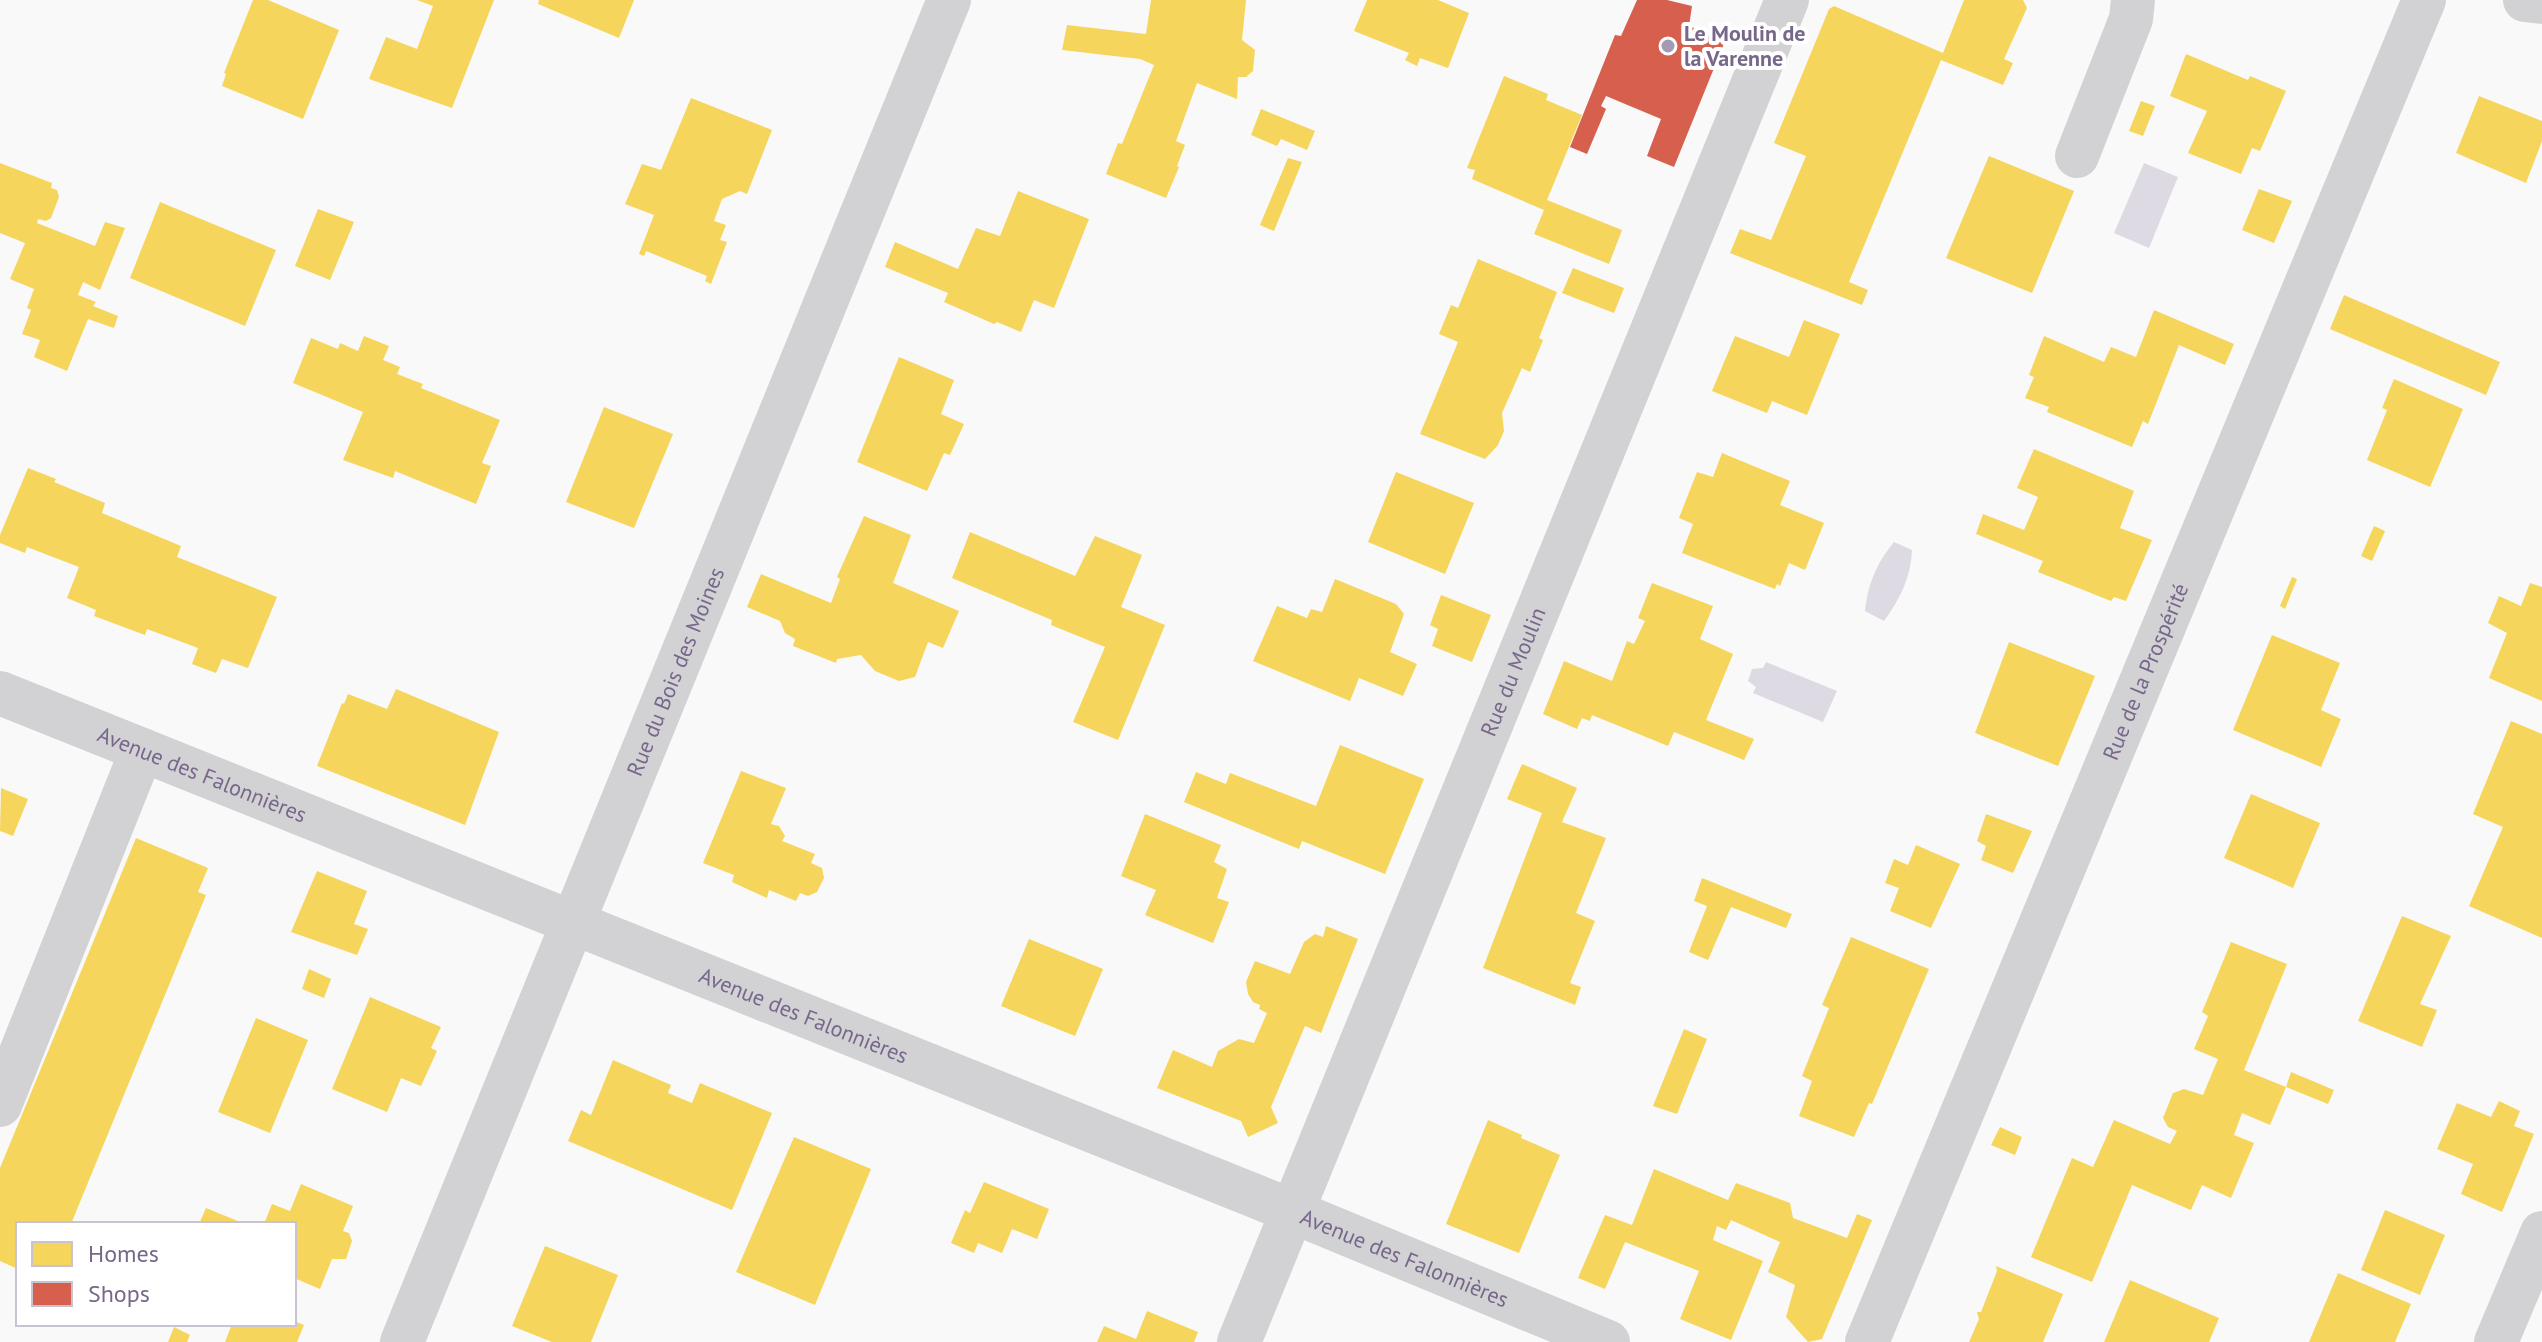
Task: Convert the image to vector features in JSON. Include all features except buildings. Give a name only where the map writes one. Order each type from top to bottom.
[{"type":"street","name":"Rue du Bois des Moines","points":[[402,1342],[949,0]]},
{"type":"street","name":"Rue du Moulin","points":[[1239,1342],[1787,0]]},
{"type":"street","points":[[2077,156],[2131,19],[2133,0]]},
{"type":"street","name":"Rue de la Prospérité","points":[[1867,1342],[2424,0]]},
{"type":"street","points":[[2525,0],[2542,2]]},
{"type":"street","name":"Avenue des Falonnières","points":[[0,693],[1608,1342]]},
{"type":"street","points":[[0,1105],[142,750]]},
{"type":"street","points":[[2496,1342],[2542,1233]]},
{"type":"shaded area","points":[[2144,163],[2178,177],[2149,248],[2114,233]]},
{"type":"shaded area","points":[[1894,542],[1912,550],[1911,560],[1904,587],[1884,621],[1865,611],[1874,575]]},
{"type":"shaded area","points":[[1766,662],[1837,691],[1823,722],[1753,693],[1756,687],[1748,681],[1752,669],[1763,668]]},
{"type":"place","name":"Le Moulin de la Varenne","points":[[1668,46]]}]
